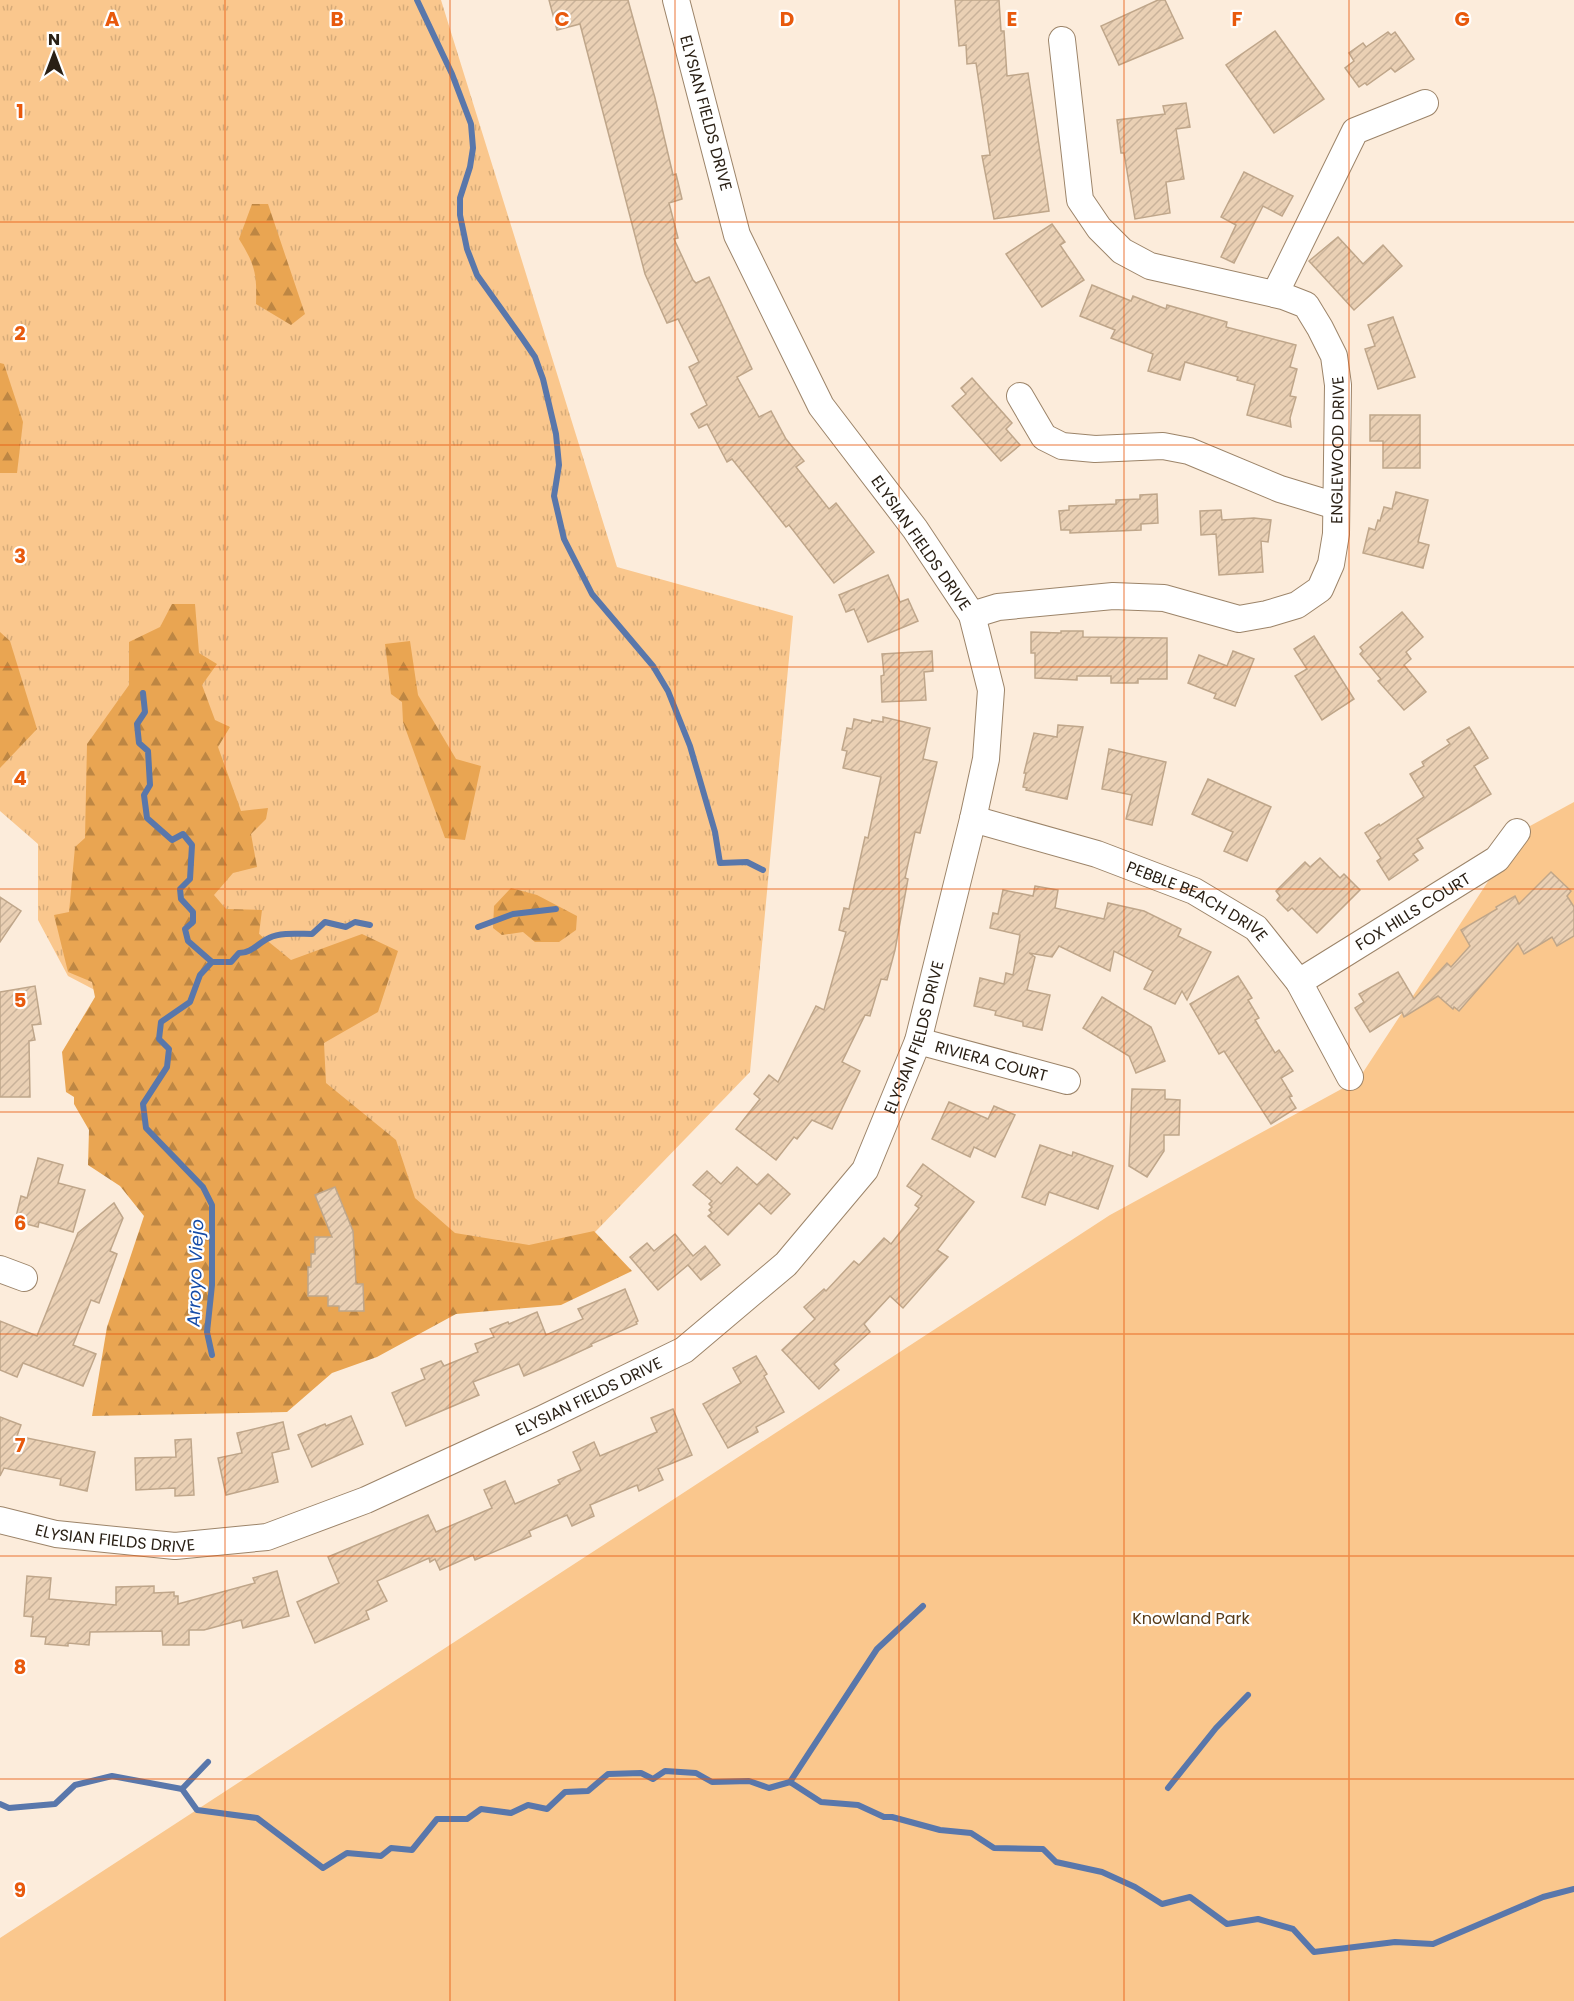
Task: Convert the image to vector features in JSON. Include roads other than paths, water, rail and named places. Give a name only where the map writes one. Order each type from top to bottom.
[{"type":"street","name":"ELYSIAN FIELDS DRIVE","points":[[0,1520],[56,1534],[175,1546],[267,1537],[366,1500],[542,1419],[684,1350],[786,1263],[865,1170],[918,1041],[986,759],[991,690],[972,615],[915,530],[821,406],[737,235],[676,0]]},
{"type":"street","name":"ENGLEWOOD DRIVE","points":[[972,615],[998,607],[1113,596],[1164,598],[1239,619],[1267,615],[1297,605],[1320,589],[1331,564],[1336,534],[1338,386],[1334,356],[1306,306],[1275,294],[1150,266],[1122,250],[1099,228],[1080,200],[1062,40]]},
{"type":"street","points":[[1275,294],[1355,131],[1425,103]]},
{"type":"street","points":[[1020,396],[1044,437],[1062,446],[1095,449],[1163,446],[1189,451],[1280,489],[1336,506]]},
{"type":"street","name":"PEBBLE BEACH DRIVE","points":[[973,819],[1097,854],[1194,891],[1256,928],[1299,982],[1350,1077]]},
{"type":"street","name":"FOX HILLS COURT","points":[[1299,982],[1497,859],[1517,832]]},
{"type":"street","name":"RIVIERA COURT","points":[[918,1041],[1067,1081]]},
{"type":"waterway","points":[[417,0],[452,74],[471,124],[473,148],[470,167],[460,198],[460,215],[467,249],[477,275],[535,357],[543,379],[556,434],[559,465],[554,496],[564,539],[592,594],[653,666],[668,691],[690,746],[715,832],[720,863],[747,862],[763,870]]},
{"type":"waterway","points":[[143,693],[145,712],[137,724],[139,743],[148,751],[150,785],[144,795],[147,818],[172,840],[183,834],[192,845],[190,879],[180,889],[181,899],[193,912],[193,922],[185,929],[188,941],[212,962],[231,962],[239,953],[251,950],[269,938],[284,934],[312,934],[325,922],[346,927],[355,922],[370,925]]},
{"type":"waterway","points":[[478,927],[513,914],[556,909]]},
{"type":"waterway","name":"Arroyo Viejo","points":[[212,962],[200,975],[190,1002],[161,1022],[159,1039],[169,1049],[167,1067],[143,1104],[146,1128],[203,1187],[212,1205],[212,1285],[207,1332],[212,1355]]},
{"type":"waterway","points":[[790,1782],[877,1649],[923,1606]]},
{"type":"waterway","points":[[1168,1788],[1216,1728],[1248,1695]]},
{"type":"waterway","name":"Arroyo Viejo","points":[[182,1789],[208,1762]]},
{"type":"waterway","name":"Arroyo Viejo","points":[[0,1804],[9,1808],[55,1804],[75,1785],[112,1776],[182,1789],[197,1810],[257,1818],[323,1868],[347,1853],[381,1856],[391,1848],[412,1850],[437,1819],[467,1819],[481,1809],[511,1813],[528,1805],[547,1809],[565,1792],[588,1791],[608,1774],[641,1773],[653,1779],[665,1771],[696,1773],[712,1782],[749,1781],[769,1788],[790,1782]]},
{"type":"waterway","points":[[790,1782],[821,1802],[858,1805],[884,1817],[892,1817],[940,1830],[971,1833],[994,1848],[1043,1849],[1056,1862],[1102,1872],[1135,1887],[1162,1904],[1190,1897],[1227,1924],[1258,1919],[1293,1929],[1314,1952],[1395,1942],[1433,1944],[1543,1897],[1574,1889]]},
{"type":"park label","name":"Knowland Park","points":[[1191,1618]]}]
